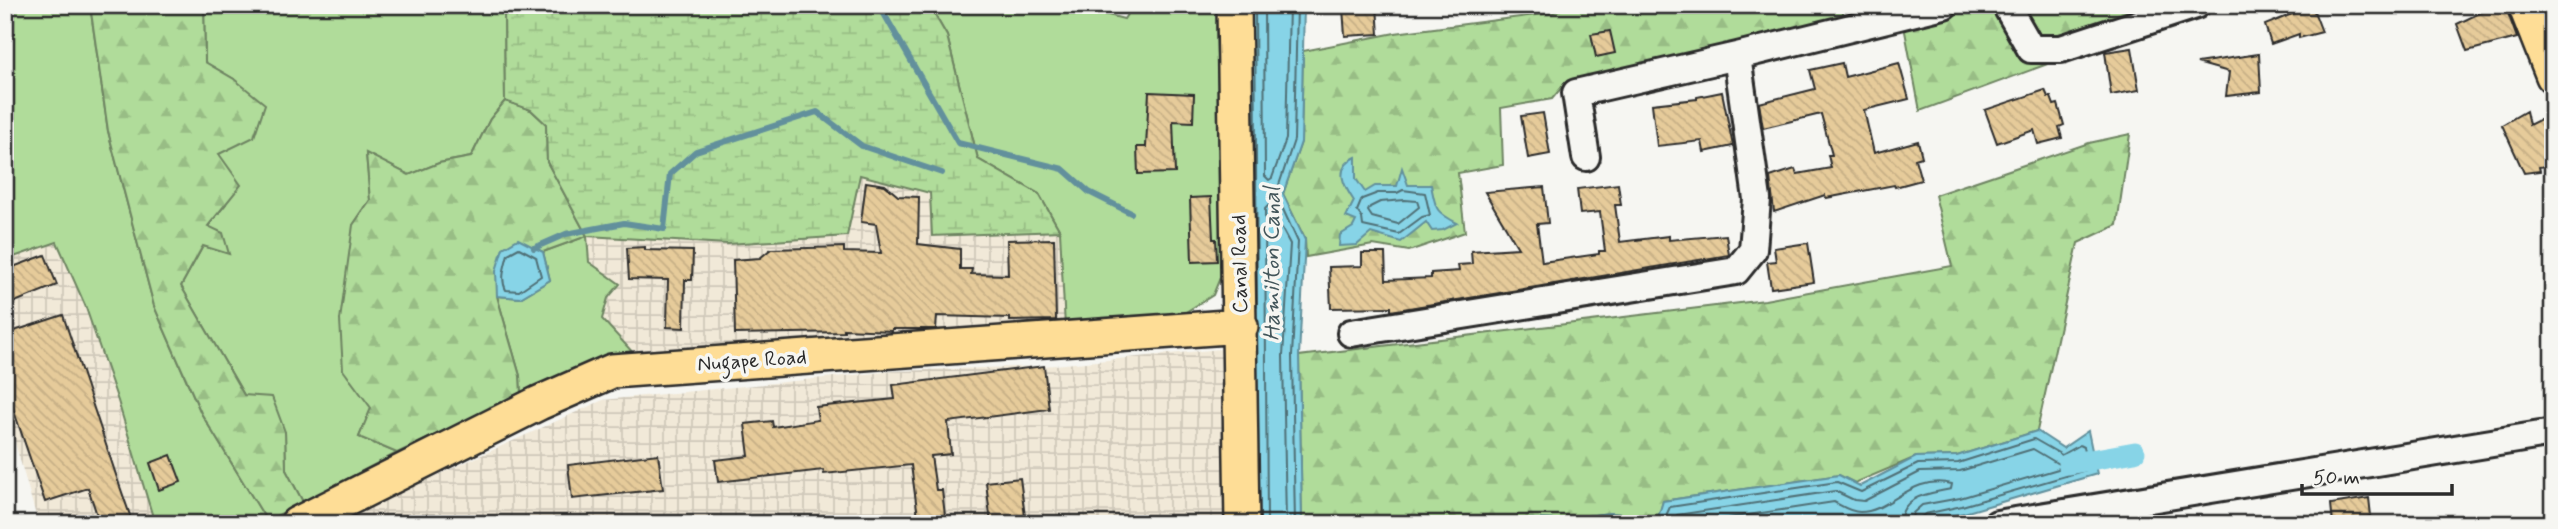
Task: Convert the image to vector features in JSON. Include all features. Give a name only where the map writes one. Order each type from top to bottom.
[{"type":"main road","name":"Canal Road","points":[[1234,5],[1242,524]]},
{"type":"main road","points":[[2525,5],[2553,76]]},
{"type":"main road","name":"Nugape Road","points":[[297,524],[538,403],[612,372],[1241,326]]},
{"type":"street","points":[[1586,157],[1576,93],[1737,57],[1944,5]]},
{"type":"street","points":[[2006,5],[2031,48],[2061,49],[2196,5]]},
{"type":"street","points":[[1351,333],[1736,271],[1754,250],[1757,218],[1757,199],[1737,57]]},
{"type":"street","points":[[1997,524],[2553,433]]},
{"type":"shaded area","points":[[859,175],[931,193],[932,236],[1060,231],[1065,327],[637,357],[602,319],[608,298],[589,262],[587,236],[728,244],[847,236]]},
{"type":"shaded area","points":[[57,242],[85,305],[118,401],[155,524],[40,524],[35,512],[5,408],[5,260]]},
{"type":"shaded area","points":[[1221,349],[1224,524],[330,524],[603,400],[894,371],[1044,366]]},
{"type":"green space","points":[[5,5],[90,5],[108,131],[154,306],[201,413],[267,521],[261,524],[155,524],[118,401],[85,305],[57,242],[5,260]]},
{"type":"green space","points":[[90,5],[204,5],[205,62],[234,79],[265,104],[254,137],[219,154],[241,185],[208,226],[223,233],[229,254],[203,246],[181,286],[244,395],[272,397],[285,432],[286,470],[303,502],[267,521],[201,413],[154,306],[108,131]]},
{"type":"green space","points":[[204,5],[504,5],[505,101],[490,119],[471,157],[439,163],[409,175],[366,154],[370,200],[353,225],[347,375],[372,408],[359,437],[397,453],[303,502],[286,470],[285,432],[244,395],[181,286],[203,246],[228,253],[208,226],[226,204],[219,154],[234,79],[205,62]]},
{"type":"green space","points":[[504,5],[929,5],[947,36],[978,159],[1039,194],[1060,231],[932,236],[930,193],[860,175],[847,236],[728,244],[587,236],[547,162],[546,124],[531,110],[505,101]]},
{"type":"green space","points":[[929,5],[1087,5],[1089,10],[1124,19],[1133,5],[1220,5],[1216,26],[1224,268],[1213,295],[1168,323],[1065,327],[1060,231],[1039,194],[978,159],[947,36]]},
{"type":"green space","points":[[1573,5],[1842,5],[1844,20],[1562,87],[1552,99],[1501,108],[1503,165],[1458,173],[1465,232],[1409,251],[1373,245],[1306,257],[1305,239],[1283,194],[1301,142],[1303,51],[1395,33],[1551,13]]},
{"type":"green space","points":[[1998,5],[2020,54],[2072,55],[1920,111],[1904,26]]},
{"type":"green space","points":[[2018,5],[2169,5],[2041,42]]},
{"type":"green space","points":[[505,101],[531,110],[546,124],[547,162],[587,236],[543,252],[518,240],[497,296],[520,376],[521,395],[397,453],[359,437],[371,408],[343,370],[340,320],[353,225],[370,200],[366,153],[409,175],[439,163],[471,157],[490,119]]},
{"type":"green space","points":[[2130,134],[2117,225],[2078,243],[2037,431],[1957,456],[1916,457],[1855,483],[1839,475],[1663,501],[1659,517],[1609,513],[1557,520],[1528,519],[1512,524],[1302,524],[1299,356],[1765,300],[1952,266],[1935,195],[2089,143]]},
{"type":"green space","points":[[587,236],[589,262],[620,284],[608,298],[602,319],[637,357],[521,395],[520,376],[497,296],[520,298],[550,280],[543,252]]},
{"type":"water","name":"Hamilton Canal","points":[[1248,5],[1304,5],[1301,142],[1283,194],[1305,240],[1299,356],[1302,524],[1251,524]]},
{"type":"water","points":[[1356,157],[1356,179],[1365,192],[1375,186],[1397,186],[1402,168],[1408,185],[1431,185],[1437,209],[1457,223],[1443,230],[1432,231],[1426,222],[1401,242],[1371,233],[1357,245],[1339,246],[1340,235],[1353,227],[1356,221],[1346,217],[1354,201],[1344,183],[1343,172],[1349,161]]},
{"type":"water","points":[[518,239],[543,252],[550,280],[520,298],[497,296],[496,271],[503,248]]},
{"type":"water","points":[[2037,431],[2063,448],[2088,431],[2097,474],[1964,513],[1910,524],[1512,524],[1528,519],[1557,520],[1609,513],[1658,517],[1663,501],[1839,475],[1860,486],[1916,457],[1957,456]]},
{"type":"building","points":[[2496,5],[2505,5],[2517,38],[2467,51],[2457,24]]},
{"type":"building","points":[[2312,6],[2322,32],[2299,38],[2299,34],[2271,44],[2265,25]]},
{"type":"building","points":[[1377,7],[1379,34],[1345,36],[1343,8]]},
{"type":"building","points":[[1610,31],[1615,53],[1596,57],[1591,34]]},
{"type":"building","points":[[2132,48],[2139,90],[2111,95],[2105,52]]},
{"type":"building","points":[[2259,54],[2261,92],[2226,96],[2229,72],[2197,63]]},
{"type":"building","points":[[1842,63],[1845,77],[1899,63],[1909,99],[1864,110],[1874,153],[1918,141],[1922,157],[1915,159],[1921,180],[1826,198],[1825,195],[1774,212],[1770,177],[1795,169],[1797,174],[1831,168],[1828,155],[1832,155],[1821,114],[1763,128],[1759,103],[1815,89],[1810,70]]},
{"type":"building","points":[[2045,90],[2054,105],[2058,104],[2064,125],[2059,127],[2062,138],[2038,144],[2034,130],[1997,143],[1985,110]]},
{"type":"building","points":[[1149,92],[1194,94],[1193,122],[1173,121],[1175,173],[1138,174],[1137,147],[1146,147]]},
{"type":"building","points":[[1722,92],[1733,146],[1704,152],[1702,141],[1657,146],[1652,104],[1697,99]]},
{"type":"building","points":[[2526,111],[2529,125],[2553,113],[2553,165],[2539,167],[2540,171],[2524,173],[2502,125]]},
{"type":"building","points":[[1543,113],[1550,154],[1528,158],[1521,116]]},
{"type":"building","points":[[866,182],[885,185],[898,196],[919,197],[918,244],[960,249],[960,269],[972,269],[971,274],[1008,275],[1007,240],[1054,239],[1056,320],[1010,321],[1010,318],[937,316],[936,329],[844,329],[844,332],[735,334],[733,260],[760,258],[771,249],[844,247],[844,252],[881,253],[876,224],[861,222]]},
{"type":"building","points":[[1618,184],[1621,205],[1615,205],[1620,242],[1669,236],[1669,240],[1726,235],[1729,255],[1391,311],[1391,307],[1331,308],[1329,267],[1362,266],[1362,253],[1385,253],[1386,280],[1431,278],[1431,273],[1459,271],[1458,265],[1472,264],[1471,251],[1518,248],[1485,192],[1544,187],[1548,223],[1537,224],[1542,262],[1599,254],[1599,251],[1605,251],[1600,212],[1580,214],[1577,189]]},
{"type":"building","points":[[1211,197],[1217,261],[1192,262],[1190,198]]},
{"type":"building","points":[[1808,243],[1814,282],[1771,288],[1767,262],[1776,261],[1774,248]]},
{"type":"building","points":[[645,247],[645,250],[693,251],[692,280],[685,280],[684,328],[667,327],[668,280],[629,279],[627,248]]},
{"type":"building","points":[[45,255],[57,285],[5,306],[5,270]]},
{"type":"building","points":[[63,315],[133,524],[100,524],[88,488],[45,502],[5,385],[5,334]]},
{"type":"building","points":[[1044,366],[1049,409],[948,422],[951,454],[931,456],[936,490],[942,490],[946,524],[919,524],[911,465],[824,474],[823,470],[718,482],[715,460],[749,456],[745,424],[772,421],[773,427],[818,420],[816,407],[895,399],[893,385]]},
{"type":"building","points":[[658,454],[663,489],[572,499],[568,465]]},
{"type":"building","points":[[171,455],[181,482],[159,490],[150,463]]},
{"type":"building","points":[[1020,478],[1026,524],[991,524],[986,482]]},
{"type":"building","points":[[2369,498],[2371,516],[2350,521],[2350,524],[2333,524],[2331,504]]},
{"type":"waterway","points":[[879,5],[958,143],[1063,169],[1089,192],[1131,213]]},
{"type":"waterway","points":[[534,248],[566,234],[624,223],[664,229],[670,174],[696,151],[817,112],[862,146],[942,173]]},
{"type":"waterway","points":[[2068,464],[2135,452]]}]
